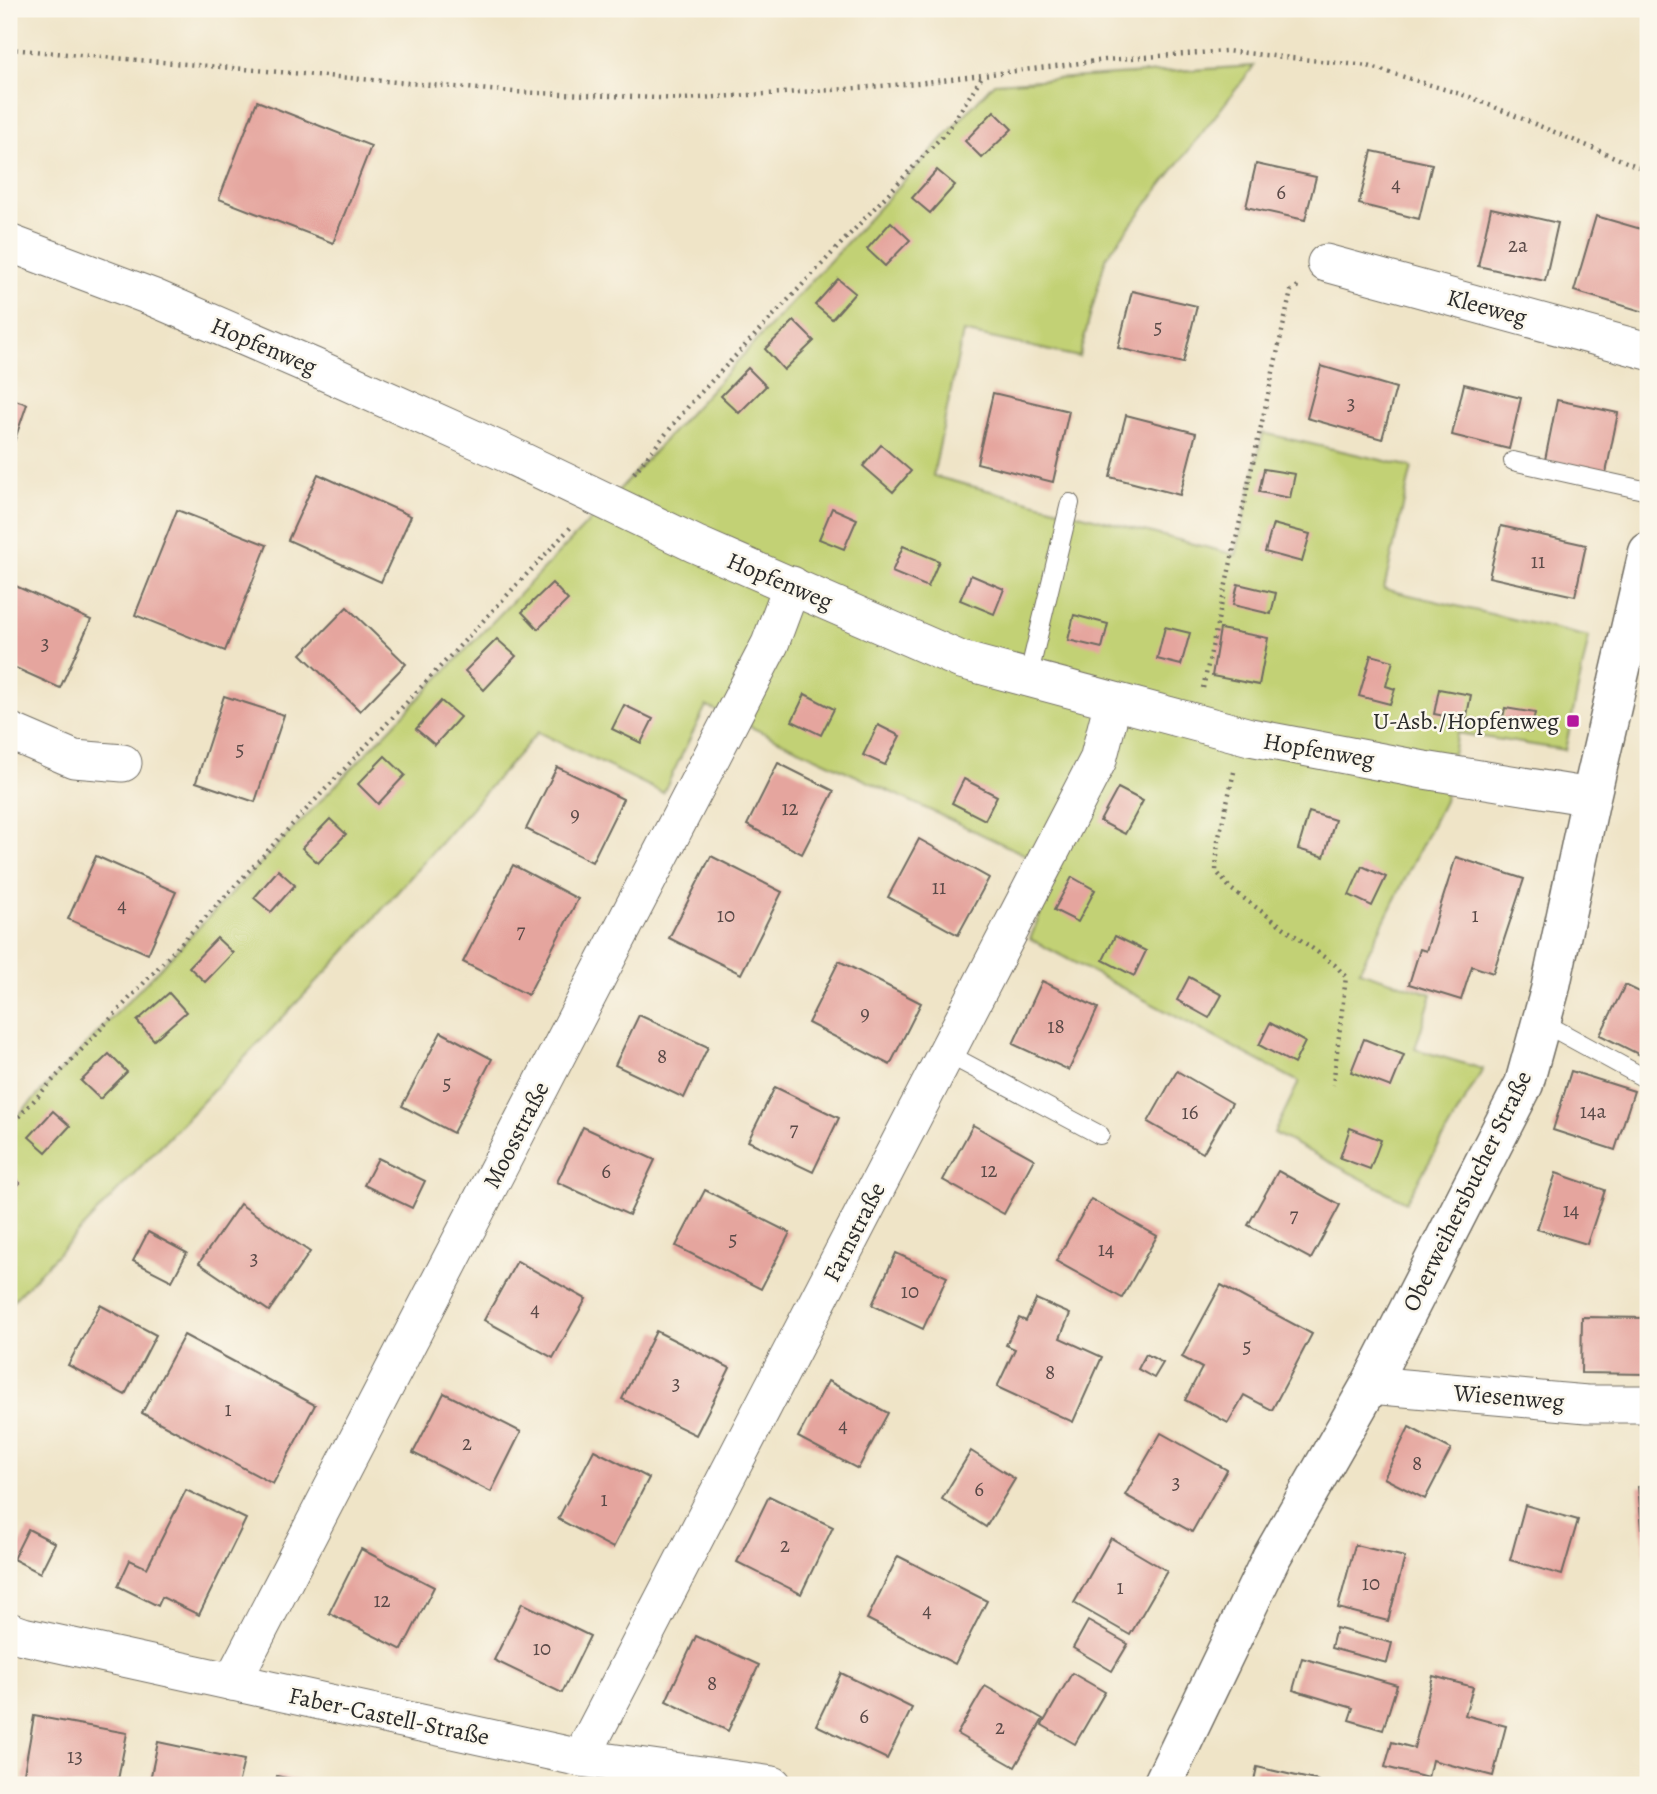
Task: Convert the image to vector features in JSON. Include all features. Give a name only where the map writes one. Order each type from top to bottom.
[{"type":"street","name":"Hopfenweg","points":[[9,243],[152,297],[314,367],[501,451],[695,544],[961,660],[1242,736],[1591,797]]},
{"type":"street","name":"Kleeweg","points":[[1326,263],[1648,351]]},
{"type":"street","name":"Oberweihersbucher Straße","points":[[1162,1785],[1271,1558],[1370,1385],[1524,1084],[1550,990],[1591,797],[1648,552]]},
{"type":"street","name":"Moosstraße","points":[[232,1682],[770,644],[792,585]]},
{"type":"street","name":"Farnstraße","points":[[581,1758],[1098,760],[1113,702]]},
{"type":"street","points":[[9,731],[74,759],[123,763]]},
{"type":"street","name":"Wiesenweg","points":[[1370,1385],[1587,1404],[1648,1404]]},
{"type":"street","name":"Faber-Castell-Straße","points":[[9,1631],[581,1758],[773,1785]]},
{"type":"lane","points":[[1513,461],[1648,491]]},
{"type":"lane","points":[[1028,678],[1070,503]]},
{"type":"lane","points":[[1542,1022],[1648,1080]]},
{"type":"lane","points":[[946,1053],[1100,1135]]},
{"type":"path","points":[[9,49],[514,92],[682,99],[918,83],[1105,60],[1226,51],[1368,66],[1470,97],[1648,171]]},
{"type":"path","points":[[9,1128],[604,500],[691,403],[948,130],[984,74]]},
{"type":"path","points":[[1195,723],[1292,291],[1326,263]]},
{"type":"path","points":[[1242,736],[1218,841],[1216,870],[1231,889],[1335,965],[1346,977],[1333,1085]]},
{"type":"green space","points":[[1254,66],[1106,257],[1079,357],[963,332],[933,476],[1236,555],[1263,433],[1412,467],[1384,589],[1589,637],[1565,750],[1457,733],[1444,801],[1359,971],[1432,994],[1415,1049],[1483,1069],[1406,1202],[1274,1133],[1299,1082],[1030,939],[1058,870],[706,706],[663,793],[538,732],[343,954],[9,1305],[9,1125],[602,508],[994,83]]},
{"type":"building","points":[[257,101],[371,146],[333,243],[219,199]]},
{"type":"building","points":[[994,111],[1012,129],[982,158],[965,141]]},
{"type":"building","points":[[1372,151],[1432,164],[1419,219],[1359,204]]},
{"type":"building","points":[[1256,164],[1316,177],[1305,220],[1246,207]]},
{"type":"building","points":[[937,170],[955,185],[930,213],[912,198]]},
{"type":"building","points":[[1491,208],[1558,223],[1545,281],[1478,266]]},
{"type":"building","points":[[1596,216],[1648,231],[1648,313],[1574,291]]},
{"type":"building","points":[[891,222],[910,240],[885,266],[867,249]]},
{"type":"building","points":[[838,279],[855,293],[832,319],[815,305]]},
{"type":"building","points":[[1132,291],[1197,306],[1183,363],[1118,348]]},
{"type":"building","points":[[794,321],[814,341],[784,370],[765,349]]},
{"type":"building","points":[[1321,366],[1396,388],[1382,439],[1307,418]]},
{"type":"building","points":[[748,368],[766,386],[739,413],[721,396]]},
{"type":"building","points":[[1464,384],[1521,398],[1509,449],[1452,435]]},
{"type":"building","points":[[993,393],[1069,411],[1053,482],[977,463]]},
{"type":"building","points":[[9,398],[27,404],[9,457]]},
{"type":"building","points":[[1557,400],[1618,413],[1606,473],[1545,460]]},
{"type":"building","points":[[1126,415],[1196,433],[1180,495],[1110,477]]},
{"type":"building","points":[[881,445],[911,471],[893,492],[863,466]]},
{"type":"building","points":[[1264,469],[1295,474],[1290,498],[1259,492]]},
{"type":"building","points":[[318,474],[411,516],[381,582],[288,540]]},
{"type":"building","points":[[832,508],[857,519],[844,549],[819,539]]},
{"type":"building","points":[[177,510],[267,545],[225,651],[135,615]]},
{"type":"building","points":[[1273,524],[1310,534],[1302,562],[1265,552]]},
{"type":"building","points":[[1501,526],[1586,545],[1575,596],[1489,577]]},
{"type":"building","points":[[903,546],[939,561],[928,587],[892,572]]},
{"type":"building","points":[[971,575],[1004,589],[994,614],[960,600]]},
{"type":"building","points":[[9,583],[91,620],[60,688],[9,665]]},
{"type":"building","points":[[552,583],[568,600],[538,629],[522,612]]},
{"type":"building","points":[[1238,584],[1276,593],[1271,614],[1233,605]]},
{"type":"building","points":[[347,607],[406,664],[360,711],[301,654]]},
{"type":"building","points":[[1074,615],[1108,624],[1102,648],[1068,640]]},
{"type":"building","points":[[1165,627],[1190,633],[1181,665],[1157,659]]},
{"type":"building","points":[[1220,629],[1268,638],[1259,685],[1212,676]]},
{"type":"building","points":[[497,639],[516,656],[484,690],[465,671]]},
{"type":"building","points":[[1371,655],[1393,661],[1386,686],[1395,689],[1390,704],[1359,696]]},
{"type":"building","points":[[1439,689],[1471,695],[1466,720],[1434,714]]},
{"type":"building","points":[[805,694],[834,709],[821,735],[792,721]]},
{"type":"building","points":[[224,696],[284,715],[255,802],[196,782]]},
{"type":"building","points":[[441,701],[460,717],[435,745],[416,729]]},
{"type":"building","points":[[624,705],[653,719],[641,743],[612,729]]},
{"type":"building","points":[[1505,708],[1535,713],[1531,732],[1501,726]]},
{"type":"building","points":[[878,725],[900,736],[885,765],[863,755]]},
{"type":"building","points":[[385,756],[405,775],[378,804],[358,784]]},
{"type":"building","points":[[778,763],[834,791],[802,854],[747,825]]},
{"type":"building","points":[[557,767],[623,799],[592,862],[526,829]]},
{"type":"building","points":[[964,779],[997,796],[985,820],[952,803]]},
{"type":"building","points":[[1118,788],[1143,801],[1125,834],[1100,821]]},
{"type":"building","points":[[1309,812],[1335,820],[1324,857],[1298,849]]},
{"type":"building","points":[[330,819],[346,834],[318,863],[302,848]]},
{"type":"building","points":[[919,839],[989,878],[958,935],[888,897]]},
{"type":"building","points":[[96,856],[176,892],[148,954],[68,919]]},
{"type":"building","points":[[711,856],[782,892],[741,974],[669,938]]},
{"type":"building","points":[[1456,857],[1524,879],[1493,973],[1472,966],[1461,1000],[1409,984],[1420,949],[1426,951]]},
{"type":"building","points":[[513,865],[578,899],[528,995],[463,962]]},
{"type":"building","points":[[1362,866],[1386,877],[1372,906],[1349,895]]},
{"type":"building","points":[[278,870],[295,885],[271,912],[254,898]]},
{"type":"building","points":[[1072,877],[1095,890],[1078,922],[1054,910]]},
{"type":"building","points":[[1115,936],[1146,951],[1134,976],[1103,960]]},
{"type":"building","points":[[217,938],[233,953],[205,982],[189,967]]},
{"type":"building","points":[[839,961],[921,1003],[890,1065],[808,1023]]},
{"type":"building","points":[[1189,977],[1222,995],[1209,1018],[1177,1000]]},
{"type":"building","points":[[1042,981],[1098,1008],[1069,1070],[1013,1044]]},
{"type":"building","points":[[1625,985],[1648,996],[1648,1059],[1600,1035]]},
{"type":"building","points":[[169,993],[186,1012],[154,1040],[137,1021]]},
{"type":"building","points":[[639,1015],[708,1047],[684,1098],[615,1065]]},
{"type":"building","points":[[1270,1023],[1305,1042],[1294,1064],[1259,1045]]},
{"type":"building","points":[[441,1032],[492,1059],[453,1133],[402,1106]]},
{"type":"building","points":[[1364,1039],[1404,1055],[1391,1087],[1351,1072]]},
{"type":"building","points":[[109,1054],[127,1072],[100,1099],[81,1081]]},
{"type":"building","points":[[1177,1071],[1232,1103],[1203,1153],[1148,1122]]},
{"type":"building","points":[[1571,1071],[1634,1091],[1615,1150],[1553,1130]]},
{"type":"building","points":[[775,1087],[839,1118],[813,1172],[748,1141]]},
{"type":"building","points":[[53,1111],[70,1126],[46,1152],[29,1137]]},
{"type":"building","points":[[973,1125],[1034,1159],[1004,1214],[943,1180]]},
{"type":"building","points":[[583,1127],[655,1160],[629,1215],[557,1182]]},
{"type":"building","points":[[1350,1128],[1381,1140],[1370,1169],[1340,1158]]},
{"type":"building","points":[[378,1158],[425,1181],[412,1208],[364,1185]]},
{"type":"building","points":[[1278,1171],[1340,1205],[1311,1259],[1248,1225]]},
{"type":"building","points":[[9,1172],[20,1183],[9,1194]]},
{"type":"building","points":[[1556,1173],[1605,1190],[1587,1244],[1537,1229]]},
{"type":"building","points":[[705,1190],[790,1233],[761,1289],[676,1246]]},
{"type":"building","points":[[1091,1199],[1157,1236],[1122,1298],[1056,1261]]},
{"type":"building","points":[[240,1204],[310,1252],[269,1311],[199,1263]]},
{"type":"building","points":[[148,1232],[187,1253],[172,1281],[133,1261]]},
{"type":"building","points":[[896,1253],[947,1277],[923,1329],[872,1305]]},
{"type":"building","points":[[517,1261],[586,1299],[553,1358],[484,1320]]},
{"type":"building","points":[[1221,1285],[1312,1334],[1272,1410],[1244,1395],[1228,1423],[1185,1400],[1202,1368],[1182,1357]]},
{"type":"building","points":[[1036,1299],[1070,1314],[1060,1338],[1102,1357],[1073,1422],[997,1387],[1015,1349],[1006,1345],[1019,1318],[1026,1321]]},
{"type":"building","points":[[100,1305],[156,1335],[125,1395],[68,1365]]},
{"type":"building","points":[[1582,1317],[1648,1318],[1648,1374],[1581,1373]]},
{"type":"building","points":[[656,1331],[730,1368],[696,1435],[622,1399]]},
{"type":"building","points":[[184,1335],[315,1405],[273,1484],[142,1413]]},
{"type":"building","points":[[1146,1354],[1163,1363],[1154,1378],[1138,1369]]},
{"type":"building","points":[[828,1381],[888,1413],[858,1469],[798,1437]]},
{"type":"building","points":[[444,1393],[521,1432],[491,1492],[413,1453]]},
{"type":"building","points":[[1409,1427],[1451,1449],[1425,1499],[1384,1478]]},
{"type":"building","points":[[1161,1433],[1227,1470],[1192,1532],[1125,1495]]},
{"type":"building","points":[[594,1450],[649,1478],[613,1548],[558,1519]]},
{"type":"building","points":[[971,1451],[1015,1479],[986,1527],[942,1499]]},
{"type":"building","points":[[1648,1486],[1648,1569],[1646,1569],[1638,1487]]},
{"type":"building","points":[[186,1490],[246,1519],[199,1615],[162,1597],[158,1606],[118,1586],[130,1560],[147,1568]]},
{"type":"building","points":[[769,1496],[833,1527],[801,1594],[737,1562]]},
{"type":"building","points":[[1525,1505],[1578,1520],[1562,1575],[1510,1560]]},
{"type":"building","points":[[28,1529],[55,1543],[40,1573],[13,1559]]},
{"type":"building","points":[[1111,1538],[1167,1571],[1130,1635],[1074,1603]]},
{"type":"building","points":[[1355,1545],[1405,1557],[1388,1621],[1338,1608]]},
{"type":"building","points":[[361,1549],[434,1587],[402,1650],[329,1613]]},
{"type":"building","points":[[898,1556],[987,1601],[955,1664],[867,1619]]},
{"type":"building","points":[[522,1603],[590,1636],[562,1693],[494,1660]]},
{"type":"building","points":[[1088,1621],[1128,1644],[1112,1671],[1073,1648]]},
{"type":"building","points":[[1336,1628],[1392,1643],[1387,1663],[1331,1648]]},
{"type":"building","points":[[696,1636],[759,1665],[728,1731],[666,1701]]},
{"type":"building","points":[[1302,1658],[1397,1685],[1383,1730],[1349,1720],[1353,1708],[1293,1690]]},
{"type":"building","points":[[841,1673],[912,1708],[887,1759],[816,1725]]},
{"type":"building","points":[[1072,1673],[1105,1692],[1075,1744],[1042,1725]]},
{"type":"building","points":[[1433,1676],[1473,1687],[1465,1715],[1506,1726],[1493,1776],[1432,1760],[1428,1778],[1385,1767],[1392,1742],[1414,1748]]},
{"type":"building","points":[[985,1686],[1043,1719],[1015,1767],[957,1734]]},
{"type":"building","points":[[34,1716],[127,1733],[117,1785],[57,1785],[23,1779]]},
{"type":"building","points":[[158,1742],[244,1760],[238,1785],[149,1785]]},
{"type":"building","points":[[1257,1767],[1319,1781],[1318,1785],[1253,1785]]},
{"type":"building","points":[[277,1776],[315,1784],[315,1785],[275,1785]]},
{"type":"place","name":"U-Asb./Hopfenweg","points":[[1573,721]]}]
